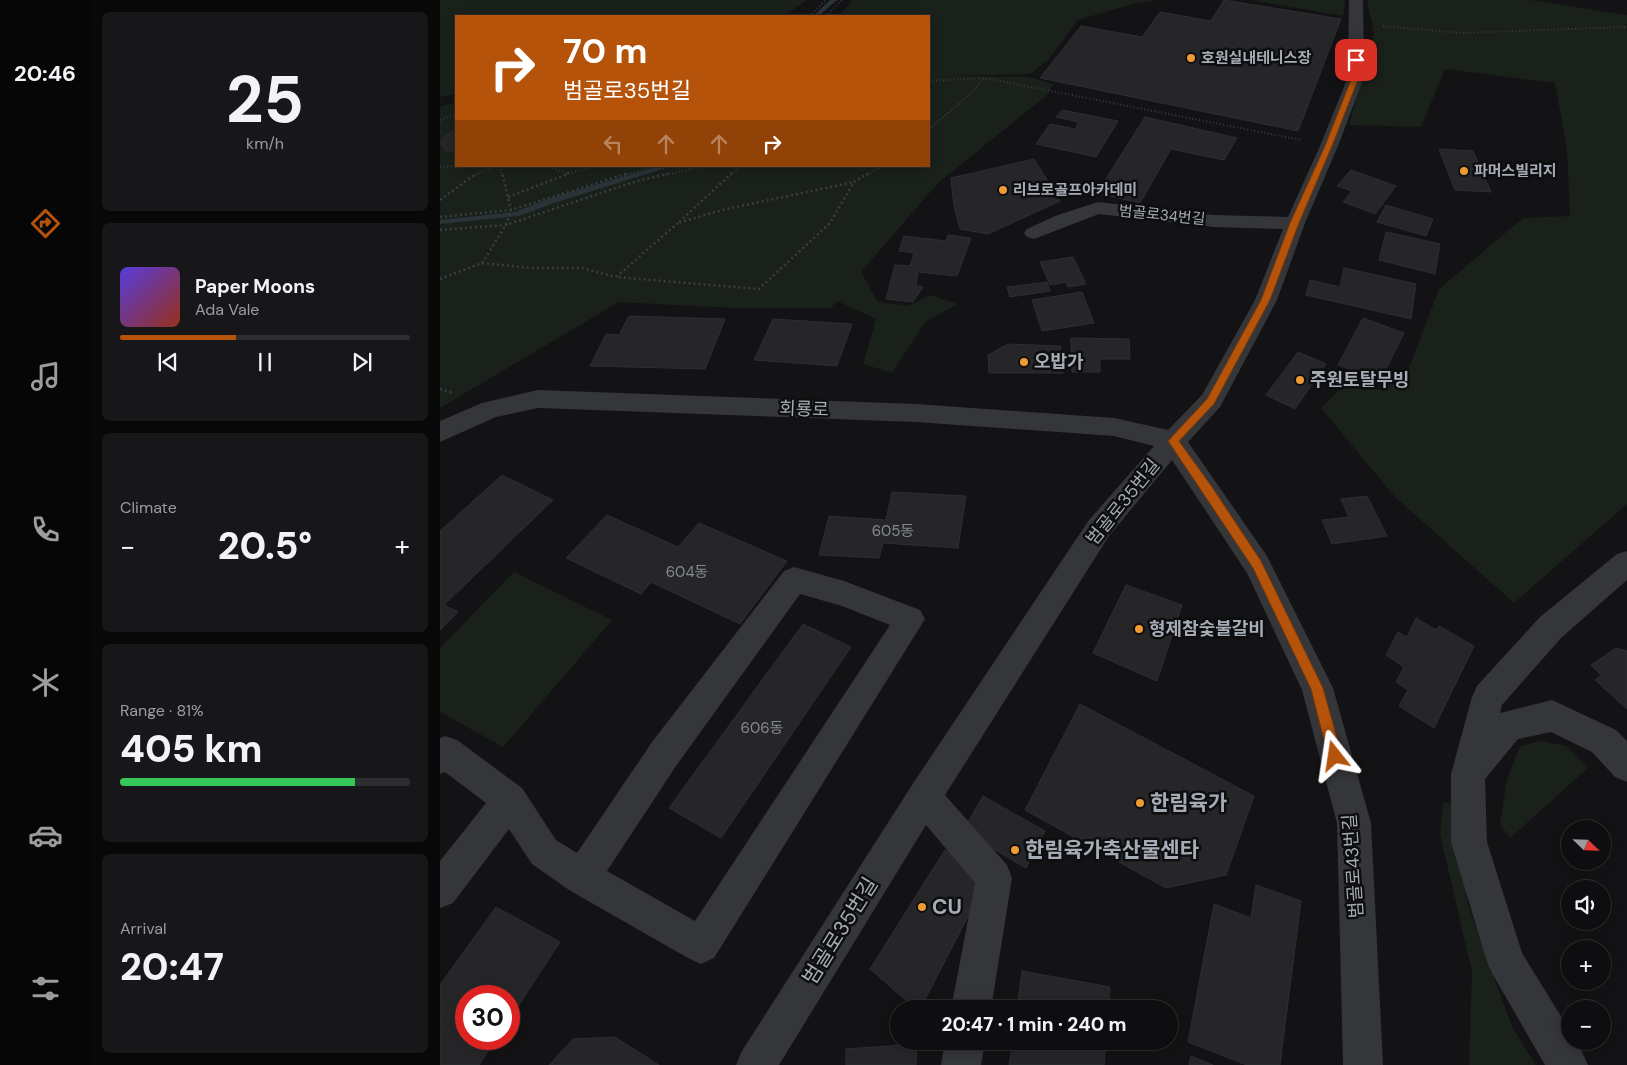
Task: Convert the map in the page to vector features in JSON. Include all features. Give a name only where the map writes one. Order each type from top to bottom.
[{"type":"street","name":"범골로35번길","points":[[756,1065],[924,798],[1099,528],[1173,441],[1211,401],[1266,300],[1295,223],[1329,146],[1356,77],[1356,0]]},
{"type":"street","name":"범골로34번길","points":[[1034,233],[1062,220],[1098,208],[1213,221],[1295,223]]},
{"type":"street","name":"회룡로","points":[[440,432],[491,409],[538,399],[926,414],[1114,427],[1173,441]]},
{"type":"street","name":"범골로43번길","points":[[1173,441],[1257,564],[1317,688],[1354,824],[1363,1065]]},
{"type":"street","points":[[1568,1065],[1506,962],[1469,842],[1468,774],[1488,697],[1551,628],[1627,563]]},
{"type":"street","points":[[440,758],[445,752],[510,800],[544,852],[582,877],[701,945],[910,619],[844,594],[794,580],[664,754],[582,877]]},
{"type":"street","points":[[1468,774],[1509,724],[1552,716],[1604,741],[1627,765]]},
{"type":"street","points":[[924,798],[994,878],[973,1000]]},
{"type":"street","points":[[440,890],[510,800]]},
{"type":"street","points":[[961,1065],[964,1050]]},
{"type":"path","points":[[810,15],[826,0]]},
{"type":"path","points":[[827,15],[842,0]]},
{"type":"path","points":[[1357,24],[1460,33],[1627,27]]},
{"type":"path","points":[[930,80],[985,78],[1329,146]]},
{"type":"path","points":[[930,128],[968,96],[985,78]]},
{"type":"path","points":[[440,120],[455,114]]},
{"type":"path","points":[[440,167],[455,166]]},
{"type":"path","points":[[440,200],[480,171],[492,167]]},
{"type":"path","points":[[482,263],[507,223],[511,212],[500,167]]},
{"type":"path","points":[[551,167],[568,174]]},
{"type":"path","points":[[508,197],[591,167]]},
{"type":"path","points":[[440,217],[511,212],[584,186],[651,167]]},
{"type":"path","points":[[440,230],[507,223],[637,181],[700,167]]},
{"type":"path","points":[[616,277],[739,167]]},
{"type":"path","points":[[678,223],[722,210],[854,182],[880,167]]},
{"type":"path","points":[[440,278],[482,263],[530,268],[582,268],[616,277],[759,289],[830,223],[854,182]]},
{"type":"shaded area","points":[[440,0],[807,0],[785,15],[455,15],[455,94],[440,97]]},
{"type":"shaded area","points":[[853,0],[1158,0],[1133,4],[1078,20],[1048,60],[1030,74],[948,76],[1030,77],[1053,84],[1047,95],[938,183],[861,272],[878,302],[908,306],[930,295],[958,304],[925,322],[892,373],[863,364],[876,319],[837,301],[831,308],[731,308],[619,302],[440,408],[440,107],[455,102],[455,167],[930,167],[930,15],[839,15]]},
{"type":"shaded area","points":[[1251,0],[1345,0],[1343,16]]},
{"type":"shaded area","points":[[1367,0],[1530,0],[1627,15],[1627,504],[1514,603],[1395,497],[1321,408],[1345,384],[1381,390],[1409,368],[1439,289],[1523,218],[1570,216],[1567,149],[1555,83],[1445,69],[1421,127],[1349,125],[1374,33]]},
{"type":"shaded area","points":[[514,572],[612,620],[503,747],[440,712],[440,648]]},
{"type":"shaded area","points":[[1542,741],[1566,746],[1588,768],[1510,838],[1500,824],[1507,779],[1520,746]]},
{"type":"shaded area","points":[[1443,802],[1452,804],[1468,905],[1512,1027],[1536,1065],[1469,1065],[1472,972],[1440,834]]},
{"type":"building","name":"호원실내테니스장","points":[[1224,0],[1341,19],[1298,131],[1040,78],[1081,26],[1142,37],[1160,12],[1211,21]]},
{"type":"building","points":[[1062,110],[1118,121],[1096,157],[1036,144],[1050,124],[1075,129],[1079,122],[1056,117]]},
{"type":"building","points":[[1145,117],[1237,138],[1224,160],[1171,149],[1140,203],[1097,193]]},
{"type":"building","points":[[455,130],[455,152],[445,150],[442,146],[441,142],[444,137]]},
{"type":"building","name":"파머스빌리지","points":[[1439,149],[1473,151],[1491,192],[1455,190]]},
{"type":"building","name":"리브로골프아카데미","points":[[1034,159],[1060,201],[988,234],[960,229],[954,206],[951,178]]},
{"type":"building","points":[[1351,170],[1396,186],[1375,214],[1343,202],[1352,191],[1337,186]]},
{"type":"building","points":[[1386,205],[1433,219],[1426,236],[1377,222]]},
{"type":"building","points":[[1386,232],[1440,244],[1435,274],[1379,260]]},
{"type":"building","points":[[948,235],[971,238],[957,276],[918,272],[916,285],[923,287],[913,302],[886,299],[895,265],[910,266],[914,253],[899,251],[904,236],[946,241]]},
{"type":"building","points":[[1073,257],[1086,284],[1068,287],[1066,282],[1050,285],[1040,262]]},
{"type":"building","points":[[1344,268],[1416,284],[1411,319],[1306,295],[1310,280],[1340,287]]},
{"type":"building","points":[[1047,282],[1050,291],[1010,297],[1007,287]]},
{"type":"building","points":[[1082,292],[1094,323],[1042,331],[1032,300]]},
{"type":"building","points":[[629,316],[725,319],[705,369],[590,366],[606,334],[619,335]]},
{"type":"building","points":[[1363,318],[1404,333],[1380,381],[1338,365]]},
{"type":"building","points":[[773,319],[852,324],[837,366],[754,360]]},
{"type":"building","points":[[1071,338],[1129,339],[1130,359],[1100,359],[1100,372],[1072,372]]},
{"type":"building","points":[[1008,344],[1060,346],[1063,373],[989,373],[988,355]]},
{"type":"building","points":[[1298,352],[1326,364],[1295,409],[1266,395]]},
{"type":"building","points":[[502,475],[553,500],[444,605],[458,612],[440,630],[440,531]]},
{"type":"building","points":[[892,492],[966,496],[958,548],[883,543],[879,558],[819,555],[829,516],[886,520]]},
{"type":"building","points":[[1367,496],[1387,536],[1332,544],[1322,520],[1349,517],[1341,499]]},
{"type":"building","points":[[607,515],[678,547],[699,523],[787,561],[740,624],[651,582],[641,594],[566,558]]},
{"type":"building","name":"형제참숯불갈비","points":[[1126,585],[1182,605],[1157,681],[1093,653]]},
{"type":"building","points":[[1416,618],[1436,630],[1439,626],[1474,646],[1434,728],[1399,706],[1408,690],[1396,682],[1404,667],[1386,655],[1398,632],[1407,637]]},
{"type":"building","points":[[803,624],[851,647],[721,838],[669,808]]},
{"type":"building","points":[[1616,648],[1627,651],[1627,709],[1595,680],[1601,675],[1591,665]]},
{"type":"building","name":"한림육가","points":[[1080,704],[1254,796],[1226,875],[1166,888],[1025,810]]},
{"type":"building","name":"한림육가축산물센타","points":[[983,796],[1045,831],[1026,868],[963,831]]},
{"type":"building","points":[[945,850],[986,882],[925,1000],[906,1000],[870,969]]},
{"type":"building","points":[[1256,885],[1301,901],[1280,1065],[1247,1065],[1188,1042],[1214,904],[1251,918]]},
{"type":"building","points":[[496,907],[560,942],[520,1003],[520,985],[455,985],[455,1050],[489,1050],[479,1065],[440,1065],[440,985]]},
{"type":"building","points":[[1022,971],[1110,987],[1109,1000],[1018,1000]]},
{"type":"building","points":[[615,1037],[659,1065],[549,1065],[573,1039]]},
{"type":"building","points":[[890,1046],[890,1050],[917,1050],[916,1065],[846,1065],[846,1049]]},
{"type":"building","points":[[1012,1050],[1105,1050],[1104,1065],[1009,1065]]},
{"type":"building","points":[[1191,1056],[1213,1065],[1189,1065]]},
{"type":"waterway","points":[[817,15],[834,0]]},
{"type":"waterway","points":[[440,222],[516,214],[551,201],[665,167]]},
{"type":"place","name":"호원실내테니스장","points":[[1191,58]]},
{"type":"place","name":"파머스빌리지","points":[[1464,171]]},
{"type":"place","name":"리브로골프아카데미","points":[[1003,190]]},
{"type":"place","name":"오밥가","points":[[1024,362]]},
{"type":"place","name":"주원토탈무빙","points":[[1300,380]]},
{"type":"place","name":"형제참숯불갈비","points":[[1139,629]]},
{"type":"place","name":"한림육가","points":[[1140,803]]},
{"type":"place","name":"한림육가축산물센타","points":[[1015,850]]},
{"type":"place","name":"CU","points":[[922,907]]},
{"type":"route","points":[[1335,756],[1317,688],[1257,564],[1173,441],[1211,401],[1266,300],[1295,223],[1329,146],[1356,77],[1356,60]]}]
